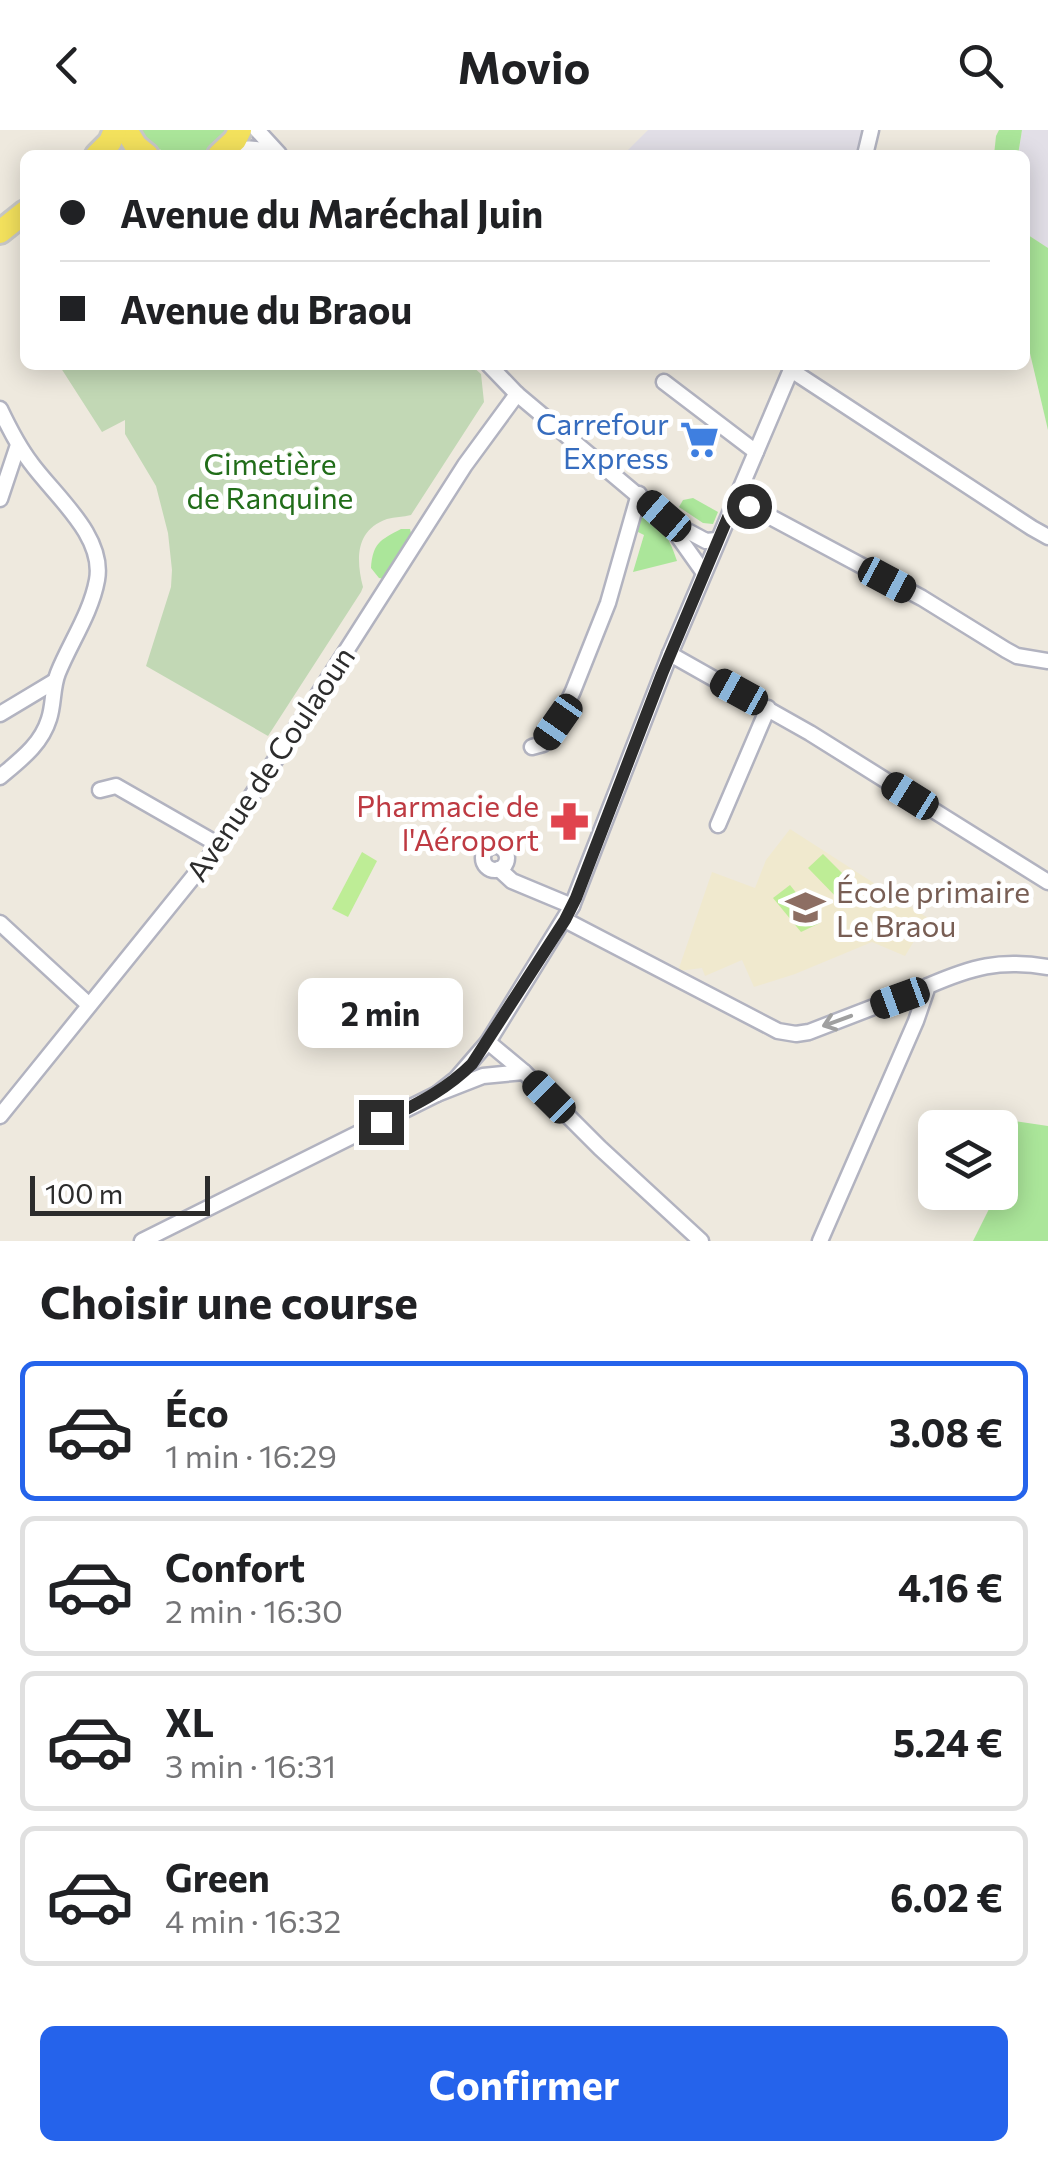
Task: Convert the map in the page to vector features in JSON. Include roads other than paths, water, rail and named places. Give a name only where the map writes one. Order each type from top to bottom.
[{"type":"main road","points":[[224,150],[240,130]]},
{"type":"street","points":[[257,130],[272,150]]},
{"type":"street","points":[[236,150],[264,150]]},
{"type":"street","points":[[494,370],[667,520],[704,573]]},
{"type":"street","points":[[437,1094],[456,1079],[488,1042],[569,913],[670,654],[791,370]]},
{"type":"street","points":[[795,370],[1048,536]]},
{"type":"street","points":[[664,382],[756,452]]},
{"type":"street","name":"Avenue de Coulaoun","points":[[0,1116],[219,844],[466,465],[517,394]]},
{"type":"street","points":[[0,409],[18,445],[90,537],[98,575],[93,596],[55,681],[50,716],[42,736],[27,755],[0,777]]},
{"type":"street","points":[[0,500],[18,445]]},
{"type":"street","points":[[532,747],[543,744],[572,691],[608,603],[638,494]]},
{"type":"street","points":[[736,498],[922,598],[1017,656],[1048,661]]},
{"type":"street","points":[[667,520],[706,541],[717,540]]},
{"type":"street","points":[[670,654],[768,708],[1048,882]]},
{"type":"street","points":[[0,714],[55,681]]},
{"type":"street","points":[[718,825],[768,708]]},
{"type":"street","points":[[100,790],[116,786],[219,844]]},
{"type":"street","points":[[499,869],[512,881],[778,1032],[809,1032],[985,965],[1048,966]]},
{"type":"street","points":[[0,922],[89,1005]]},
{"type":"street","points":[[820,1241],[928,986]]},
{"type":"street","points":[[488,1042],[701,1241]]},
{"type":"street","points":[[142,1241],[437,1094],[482,1076],[524,1072]]},
{"type":"place","name":"Carrefour Express","points":[[699,439]]},
{"type":"place","name":"Pharmacie de l'Aéroport","points":[[569,821]]},
{"type":"place","name":"École primaire Le Braou","points":[[806,907]]},
{"type":"park label","name":"Cimetière de Ranquine","points":[[270,479]]}]
